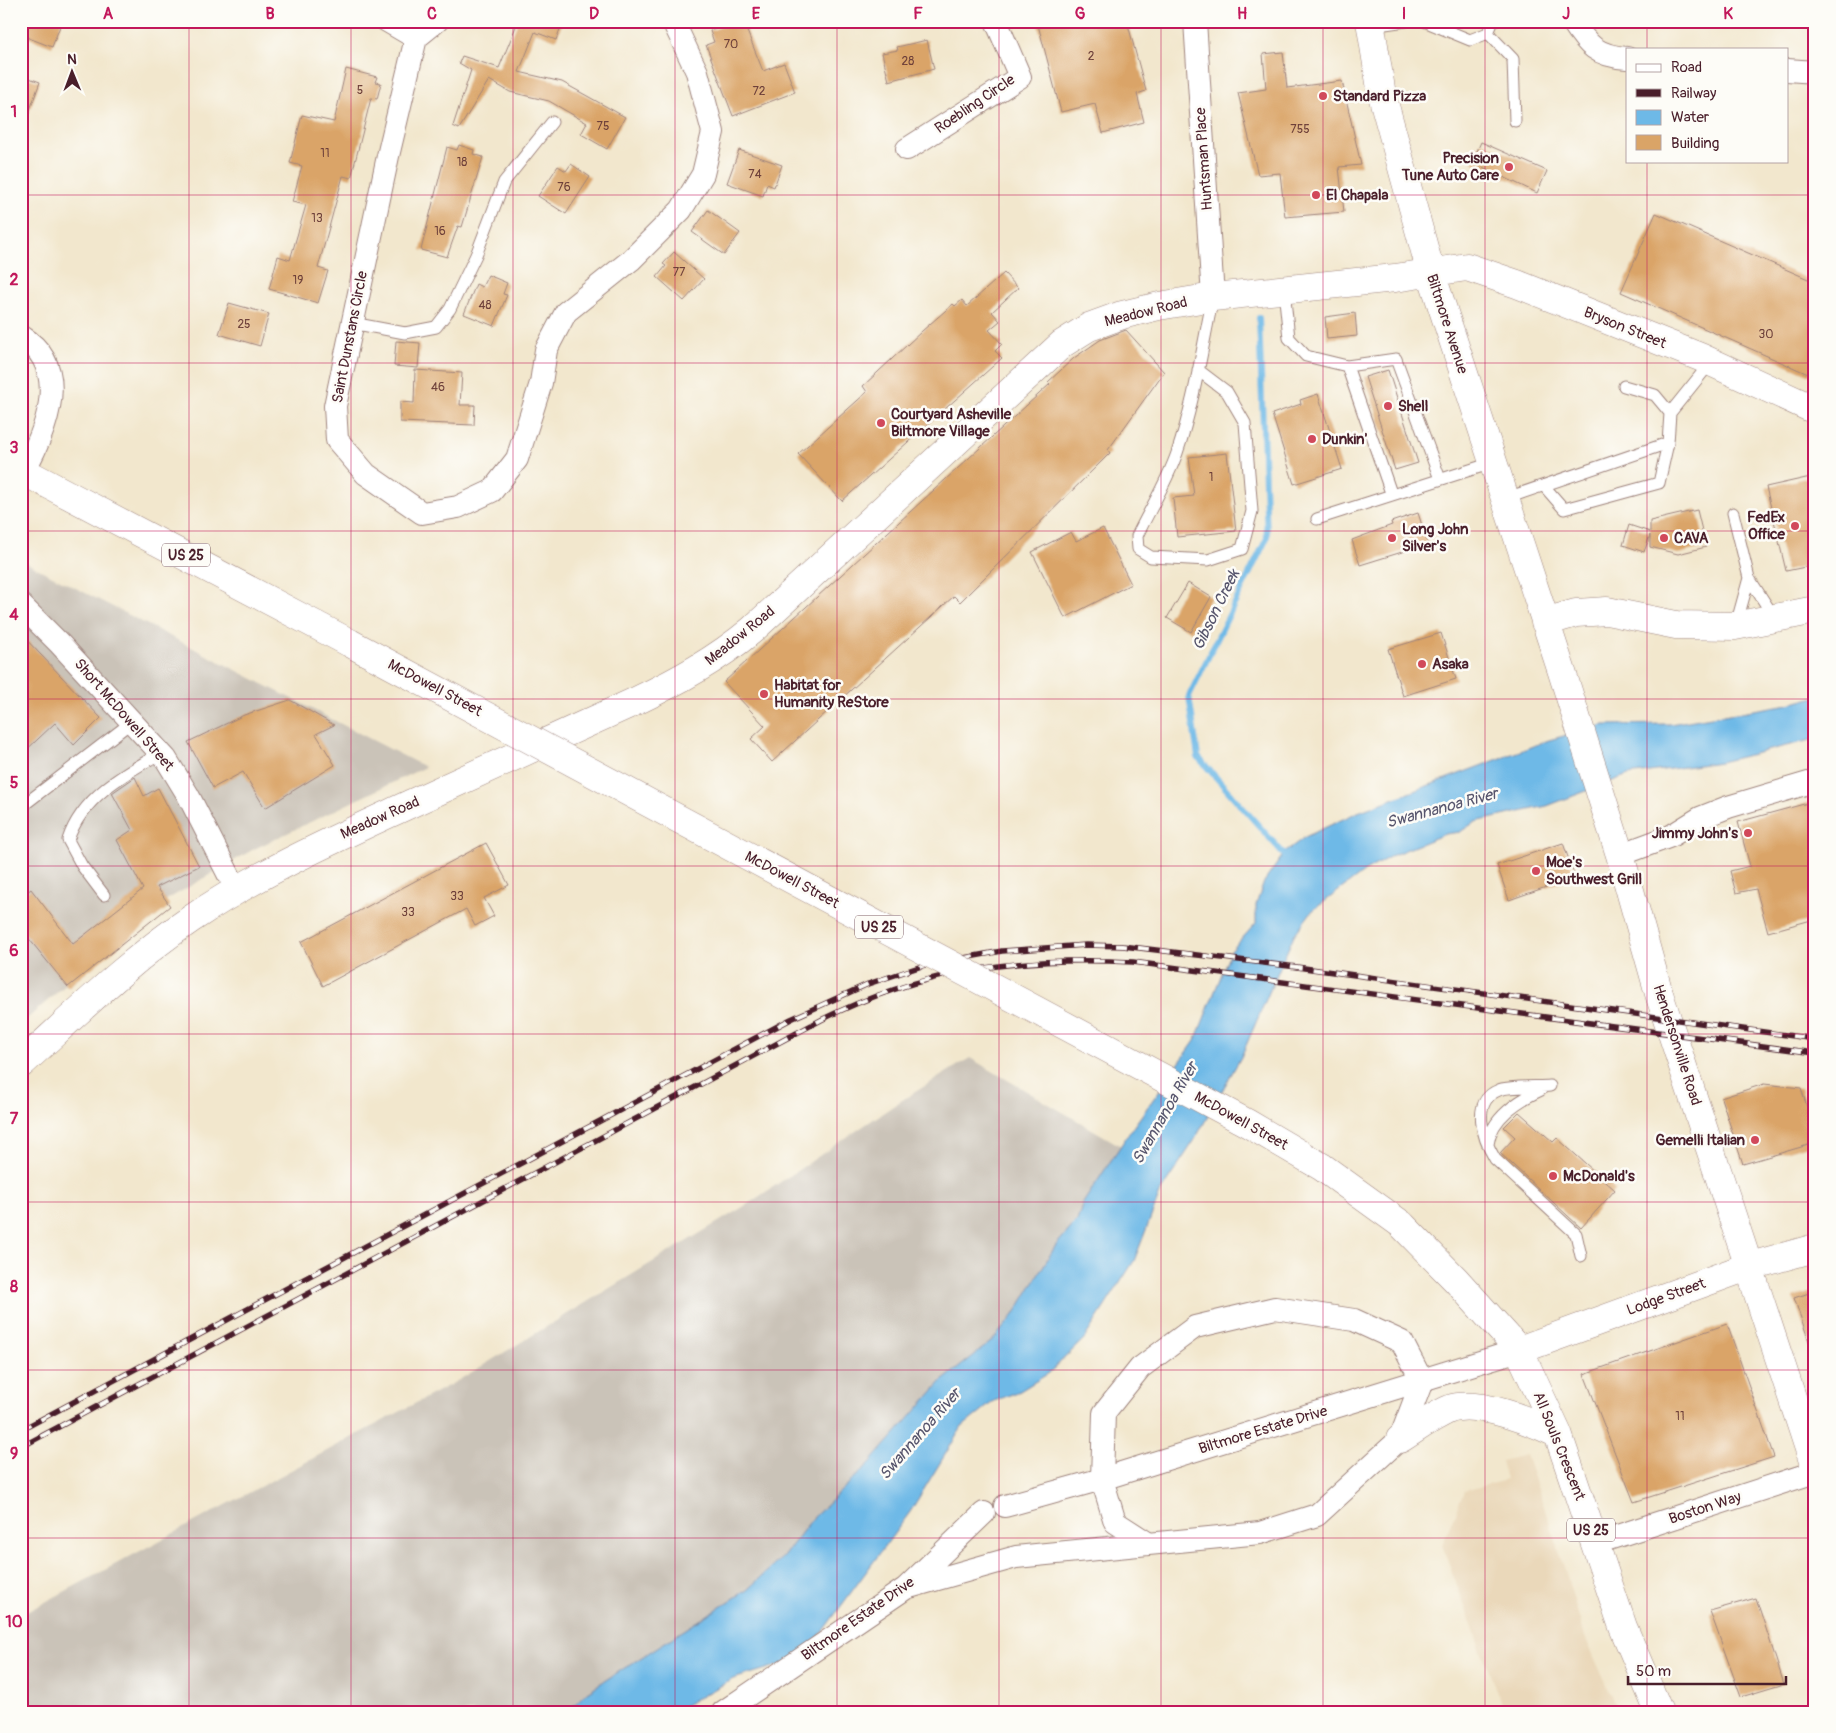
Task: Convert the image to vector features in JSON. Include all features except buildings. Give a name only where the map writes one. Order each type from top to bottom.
[{"type":"main road","name":"Biltmore Avenue","points":[[1370,24],[1382,95],[1431,273],[1545,622]]},
{"type":"main road","name":"Bryson Street","points":[[1431,273],[1467,267],[1517,284],[1711,362],[1815,410]]},
{"type":"main road","name":"Meadow Road","points":[[21,1064],[111,981],[149,949],[191,919],[237,890],[327,842],[686,677],[723,654],[752,630],[1062,344],[1089,327],[1122,315],[1213,297],[1431,273]]},
{"type":"main road","name":"McDowell Street","points":[[22,473],[350,643],[1254,1127],[1322,1167],[1401,1224],[1519,1350]]},
{"type":"main road","points":[[1545,622],[1576,613],[1607,611],[1676,625],[1735,626],[1815,610]]},
{"type":"main road","name":"Hendersonville Road","points":[[1545,622],[1620,855],[1660,997],[1747,1267],[1815,1467]]},
{"type":"main road","name":"Lodge Street","points":[[1519,1350],[1747,1267],[1815,1248]]},
{"type":"main road","name":"All Souls Crescent","points":[[1519,1350],[1558,1434],[1623,1626],[1659,1712]]},
{"type":"main road","points":[[1400,1439],[1451,1409],[1472,1408],[1518,1416],[1558,1434]]},
{"type":"street","points":[[387,21],[416,38],[437,21]]},
{"type":"street","name":"Saint Dunstans Circle","points":[[416,38],[335,406],[337,440],[366,474],[422,513],[458,507],[492,491],[517,459],[541,382],[546,350],[566,312],[631,260],[681,210],[703,174],[713,132],[697,72],[673,21]]},
{"type":"street","name":"Roebling Circle","points":[[907,149],[1020,77],[996,21]]},
{"type":"street","name":"Huntsman Place","points":[[1195,21],[1213,297]]},
{"type":"street","points":[[1572,21],[1594,50],[1614,57],[1626,58]]},
{"type":"street","points":[[1788,70],[1815,72]]},
{"type":"street","points":[[21,336],[37,349],[47,362],[51,391],[42,433],[22,473]]},
{"type":"street","name":"Short McDowell Street","points":[[21,605],[133,721],[160,753],[188,795],[237,890]]},
{"type":"street","points":[[1620,855],[1671,836],[1700,818],[1728,807],[1815,781]]},
{"type":"street","points":[[906,1588],[1016,1557],[1260,1533],[1317,1515],[1400,1439],[1422,1381],[1402,1342],[1354,1320],[1275,1308],[1195,1327],[1140,1368],[1104,1413],[1102,1480],[1115,1522],[1148,1544]]},
{"type":"street","name":"Biltmore Estate Drive","points":[[1005,1506],[1102,1480],[1519,1350]]},
{"type":"street","name":"Boston Way","points":[[1596,1544],[1815,1472]]},
{"type":"street","name":"Biltmore Estate Drive","points":[[723,1712],[906,1588],[984,1513]]},
{"type":"lane","points":[[1370,24],[1406,21]]},
{"type":"lane","points":[[1424,21],[1470,40],[1488,34]]},
{"type":"lane","points":[[1488,34],[1493,21]]},
{"type":"lane","points":[[1488,34],[1513,59],[1515,121]]},
{"type":"lane","points":[[352,323],[405,333],[436,328],[450,309],[476,255],[504,182],[552,122]]},
{"type":"lane","points":[[1284,290],[1289,338],[1306,356],[1347,366],[1396,359],[1440,479]]},
{"type":"lane","points":[[1198,370],[1228,392],[1245,423],[1252,511],[1242,549],[1208,560],[1151,557],[1138,549],[1138,536],[1176,455],[1198,370],[1213,297]]},
{"type":"lane","points":[[1544,486],[1564,509],[1659,483],[1668,442],[1670,413],[1711,362]]},
{"type":"lane","points":[[1347,366],[1391,494]]},
{"type":"lane","points":[[1624,386],[1655,395],[1670,413]]},
{"type":"lane","points":[[1504,499],[1668,442]]},
{"type":"lane","points":[[1317,518],[1492,463]]},
{"type":"lane","points":[[1733,513],[1749,578],[1775,618]]},
{"type":"lane","points":[[1735,626],[1749,578]]},
{"type":"lane","points":[[21,807],[133,721]]},
{"type":"lane","points":[[104,895],[82,866],[68,840],[74,822],[96,797],[118,778],[160,753]]},
{"type":"lane","points":[[1488,1147],[1489,1134],[1514,1105],[1550,1086],[1500,1089],[1490,1094],[1483,1103],[1481,1122],[1488,1147],[1495,1158],[1576,1234],[1581,1256]]},
{"type":"shaded area","points":[[25,562],[425,767],[254,849],[156,906],[21,1024],[21,566]]},
{"type":"shaded area","points":[[970,1058],[1121,1146],[1083,1203],[1077,1221],[1056,1246],[1014,1315],[992,1341],[942,1381],[870,1463],[812,1519],[783,1557],[747,1590],[587,1692],[572,1706],[561,1712],[21,1712],[21,1615],[459,1380],[748,1204],[896,1104]]},
{"type":"shaded area","points":[[1526,1455],[1556,1541],[1585,1637],[1619,1712],[1504,1712],[1442,1545],[1464,1491],[1506,1480],[1501,1461]]},
{"type":"water","name":"Swannanoa River","points":[[1815,697],[1815,739],[1720,762],[1628,775],[1547,806],[1475,822],[1460,832],[1445,834],[1393,855],[1365,871],[1312,911],[1294,935],[1241,1057],[1194,1141],[1161,1191],[1134,1261],[1084,1339],[1049,1373],[1020,1391],[994,1401],[962,1427],[910,1512],[803,1658],[733,1679],[673,1712],[561,1712],[573,1706],[587,1692],[747,1590],[783,1557],[812,1519],[870,1463],[942,1381],[992,1341],[1014,1315],[1056,1245],[1077,1221],[1083,1203],[1131,1130],[1195,1041],[1231,951],[1256,923],[1256,905],[1264,882],[1286,851],[1305,837],[1358,812],[1549,740],[1604,725],[1670,724],[1789,704]]},
{"type":"waterway","name":"Gibson Creek","points":[[1259,318],[1267,538],[1189,696],[1198,757],[1290,861]]},
{"type":"railway","points":[[21,1430],[791,1019],[868,984],[925,965],[1002,951],[1086,945],[1123,946],[1297,967],[1815,1039]]},
{"type":"railway","points":[[21,1447],[821,1020],[859,1003],[935,978],[1012,964],[1051,961],[1133,962],[1815,1053]]},
{"type":"place","name":"Standard Pizza","points":[[1323,96]]},
{"type":"place","name":"Precision Tune Auto Care","points":[[1509,167]]},
{"type":"place","name":"El Chapala","points":[[1316,195]]},
{"type":"place","name":"Shell","points":[[1388,406]]},
{"type":"place","name":"Courtyard Asheville Biltmore Village","points":[[881,423]]},
{"type":"place","name":"Dunkin'","points":[[1312,439]]},
{"type":"place","name":"FedEx Office","points":[[1795,526]]},
{"type":"place","name":"Long John Silver's","points":[[1392,538]]},
{"type":"place","name":"CAVA","points":[[1664,538]]},
{"type":"place","name":"Asaka","points":[[1422,664]]},
{"type":"place","name":"Habitat for Humanity ReStore","points":[[764,694]]},
{"type":"place","name":"Jimmy John's","points":[[1748,833]]},
{"type":"place","name":"Moe's Southwest Grill","points":[[1536,871]]},
{"type":"place","name":"Gemelli Italian","points":[[1755,1140]]},
{"type":"place","name":"McDonald's","points":[[1553,1176]]}]
